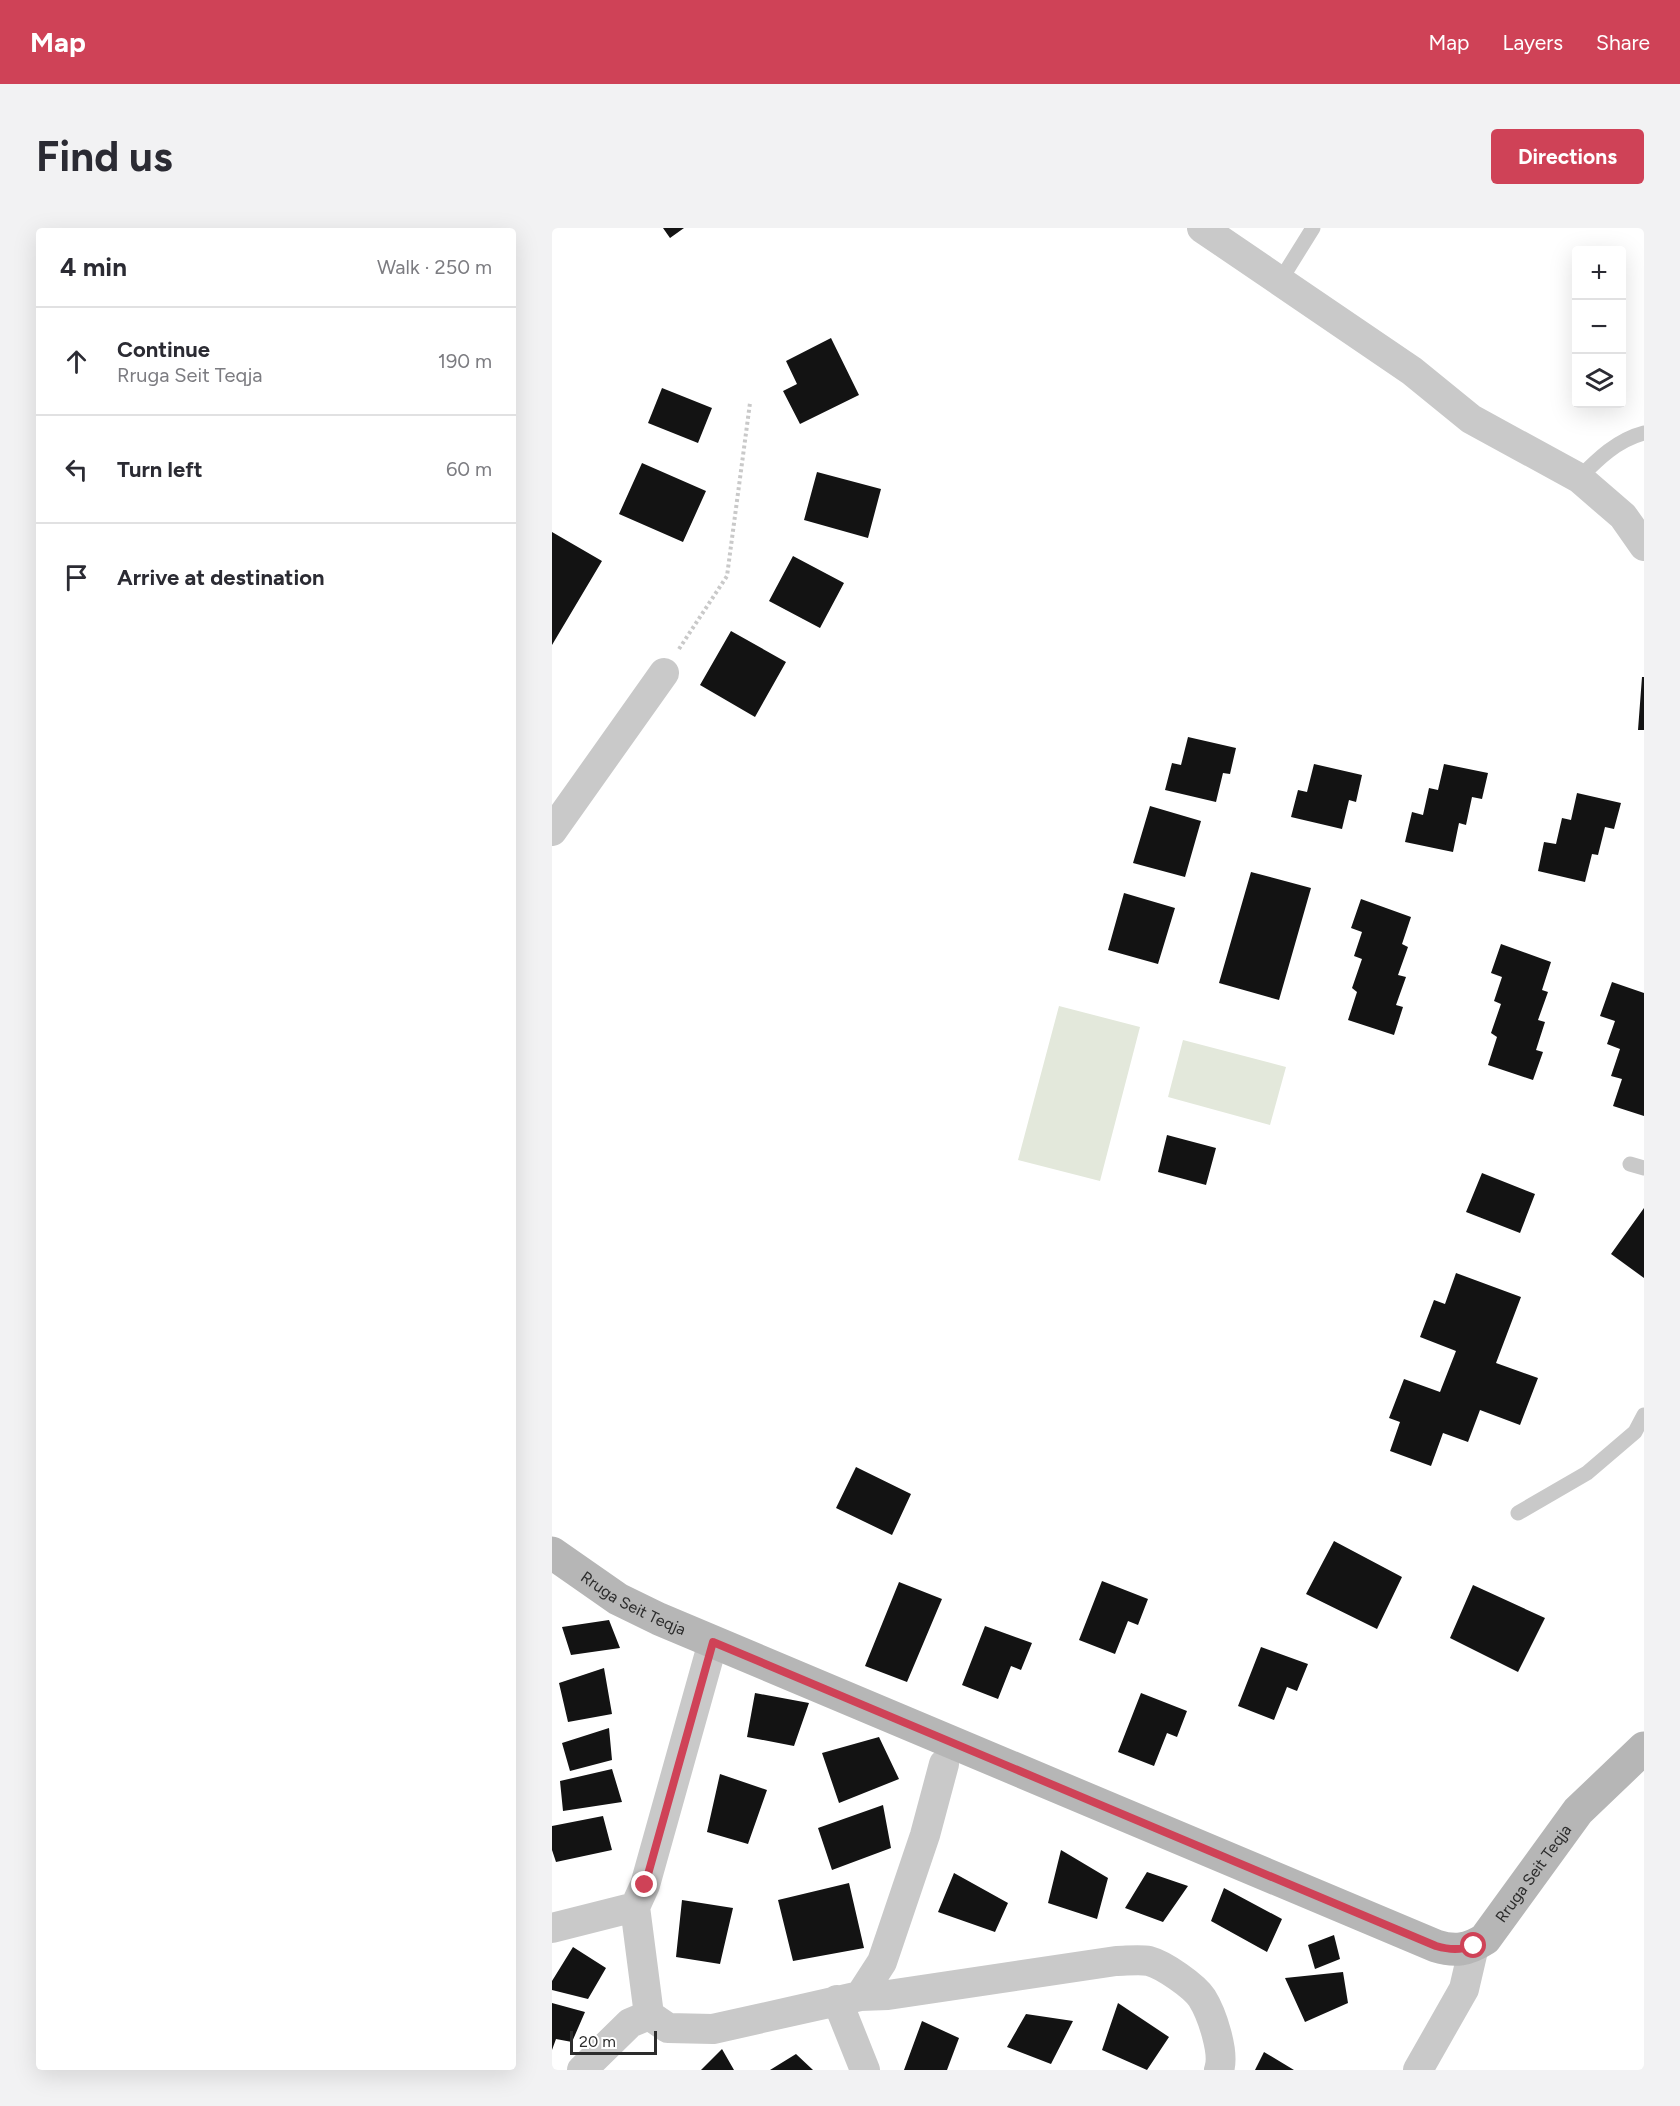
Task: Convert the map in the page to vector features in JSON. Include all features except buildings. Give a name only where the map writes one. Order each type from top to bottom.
[{"type":"main road","name":"Rruga Seit Teqja","points":[[552,1553],[618,1599],[713,1642],[1449,1950],[1461,1950],[1485,1939],[1578,1811],[1644,1748]]},
{"type":"street","points":[[1202,228],[1412,371],[1471,419],[1579,478],[1623,516],[1644,546]]},
{"type":"street","points":[[552,831],[664,673]]},
{"type":"street","points":[[713,1642],[645,1885],[634,1907],[649,2015],[668,2028],[713,2029],[849,1998],[888,1995],[1116,1961],[1149,1961],[1178,1976],[1202,1997],[1217,2032],[1221,2065],[1219,2070]]},
{"type":"street","points":[[849,1998],[882,1962],[925,1835],[944,1764]]},
{"type":"street","points":[[552,1928],[634,1907]]},
{"type":"street","points":[[1418,2070],[1464,1989],[1474,1946]]},
{"type":"street","points":[[849,1998],[865,2070]]},
{"type":"street","points":[[582,2070],[630,2023],[649,2015]]},
{"type":"lane","points":[[1280,281],[1313,228]]},
{"type":"lane","points":[[1579,478],[1605,452],[1634,435],[1644,433]]},
{"type":"lane","points":[[1518,1513],[1587,1473],[1635,1432],[1644,1414]]},
{"type":"path","points":[[664,673],[727,576],[750,403]]},
{"type":"shaded area","points":[[1059,1006],[1140,1027],[1100,1181],[1018,1160]]},
{"type":"shaded area","points":[[1183,1040],[1286,1067],[1270,1125],[1168,1097]]},
{"type":"route","points":[[645,1885],[713,1642],[1436,1946],[1449,1950],[1461,1950],[1474,1946]]}]
